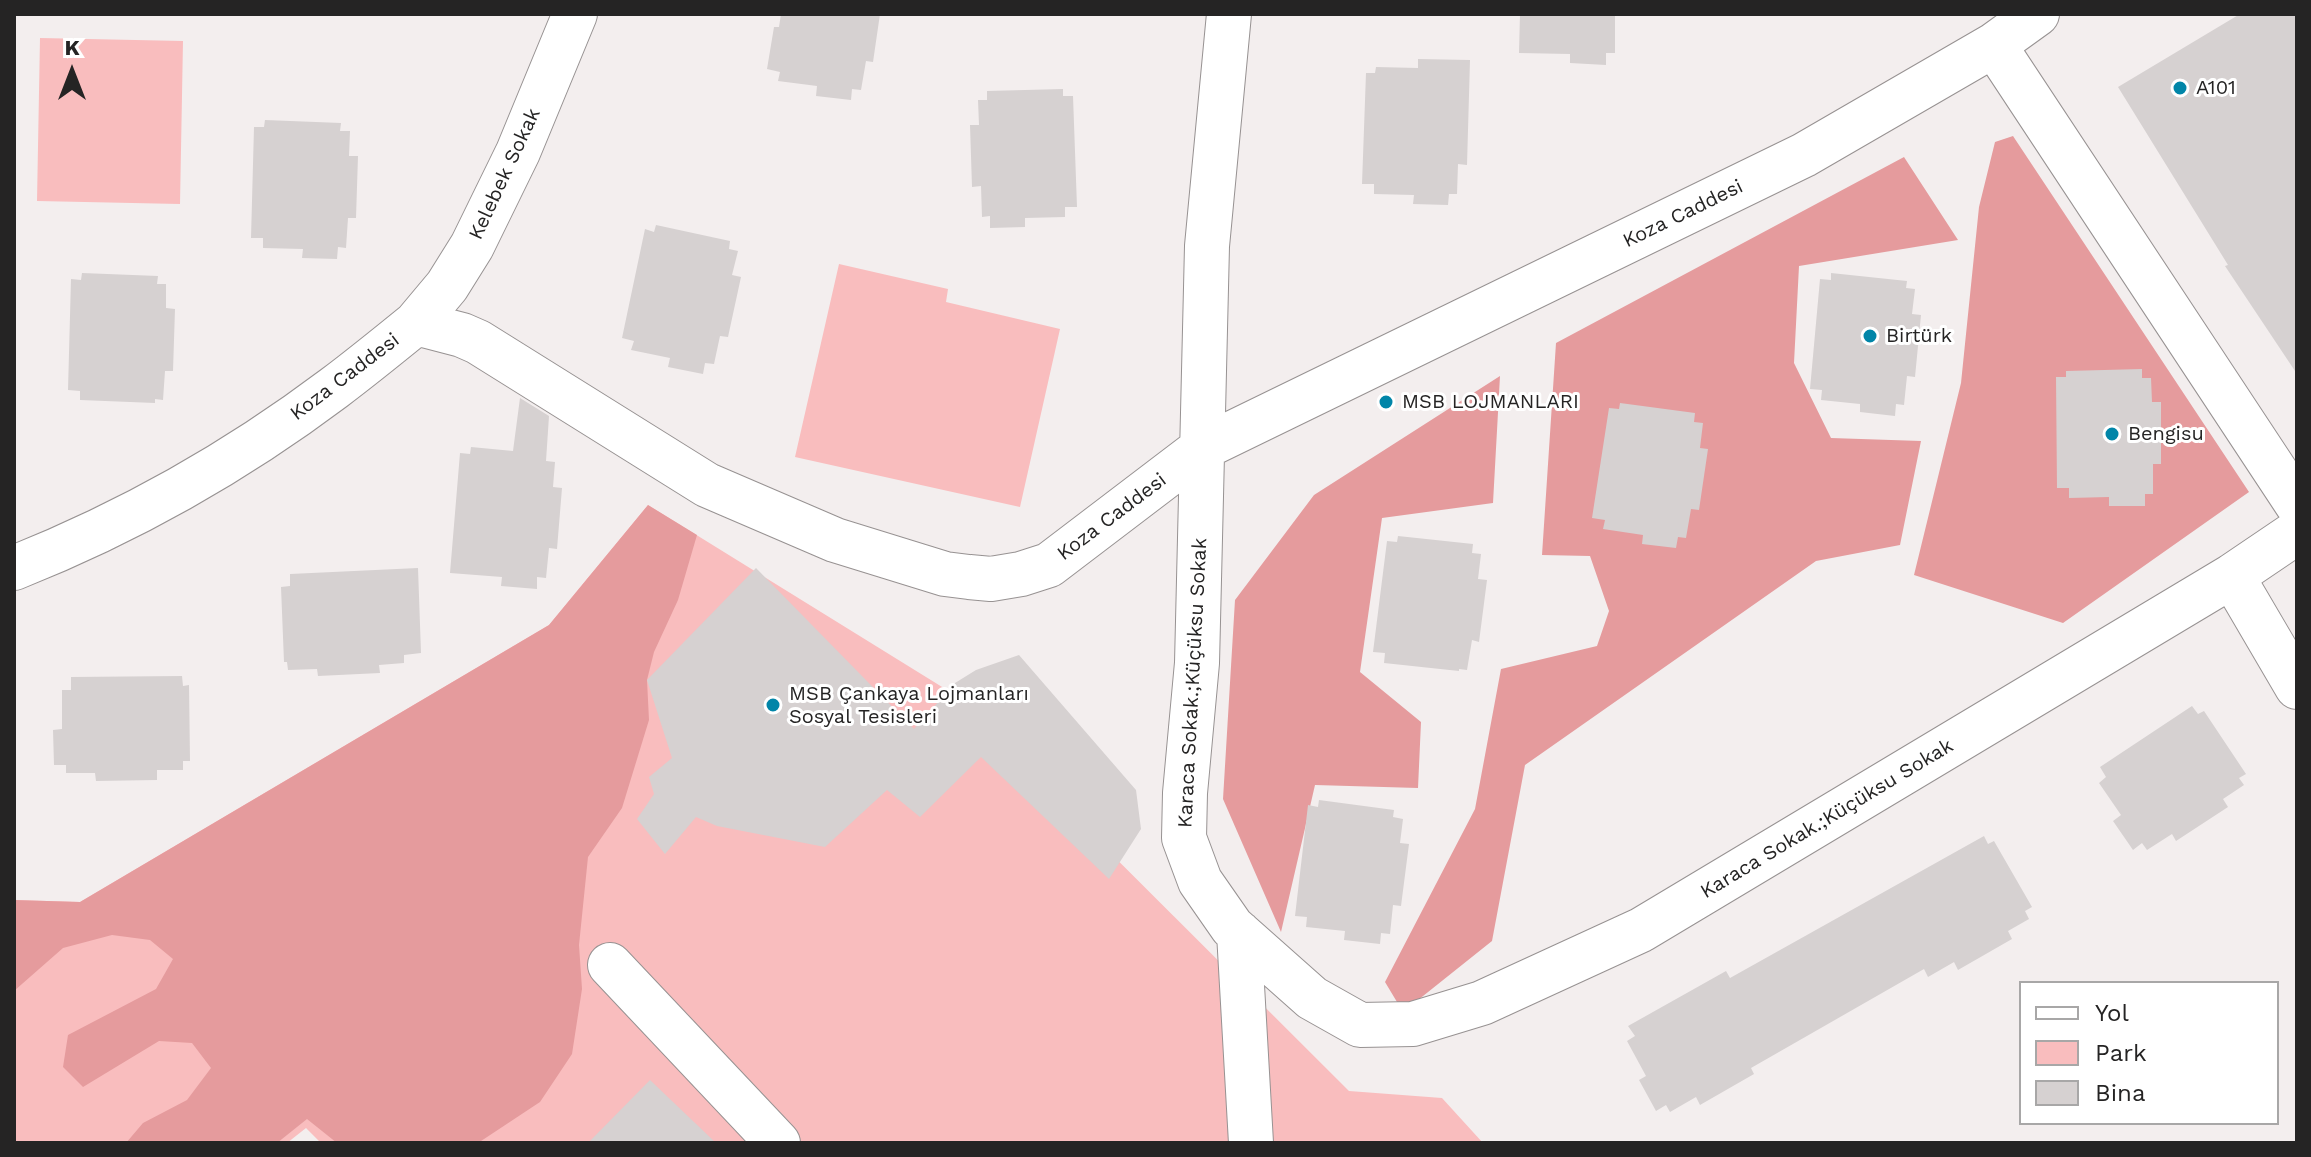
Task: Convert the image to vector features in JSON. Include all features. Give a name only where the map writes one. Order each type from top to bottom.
[{"type":"street","name":"Kelebek Sokak","points":[[416,323],[447,286],[472,246],[518,152],[575,14]]},
{"type":"street","name":"Karaca Sokak.;Küçüksu Sokak","points":[[1229,14],[1207,246],[1197,663],[1184,838],[1200,881],[1232,927],[1312,998],[1360,1025],[1413,1024],[1482,1003],[1641,930],[2232,576],[2297,532]]},
{"type":"street","name":"Koza Caddesi","points":[[14,568],[68,547],[130,515],[253,444],[333,389],[416,323],[478,342],[707,485],[835,540],[945,574],[991,579],[1021,574],[1049,565],[1204,447],[1804,155],[1994,45],[2037,14]]},
{"type":"street","points":[[1994,45],[2297,504]]},
{"type":"street","points":[[2232,576],[2297,687]]},
{"type":"street","points":[[1239,933],[1251,1143]]},
{"type":"street","points":[[610,965],[778,1143]]},
{"type":"green space","points":[[40,38],[183,41],[180,204],[37,201]]},
{"type":"green space","points":[[839,264],[948,289],[946,302],[1060,329],[1020,507],[795,457]]},
{"type":"green space","points":[[648,505],[947,690],[1349,1091],[1442,1098],[1483,1143],[321,1143],[306,1128],[287,1143],[14,1143],[14,900],[80,902],[549,625]]},
{"type":"shaded area","points":[[2013,136],[2249,492],[2063,623],[1914,575],[1961,383],[1979,207],[1995,142]]},
{"type":"shaded area","points":[[1904,157],[1958,240],[1799,266],[1794,363],[1831,438],[1921,441],[1900,545],[1816,561],[1525,765],[1492,941],[1403,1012],[1385,982],[1475,809],[1501,669],[1597,646],[1609,611],[1590,556],[1542,555],[1556,343]]},
{"type":"shaded area","points":[[1500,376],[1493,503],[1382,518],[1360,672],[1421,722],[1418,788],[1315,785],[1281,932],[1223,799],[1235,600],[1314,495]]},
{"type":"shaded area","points":[[648,505],[697,535],[678,600],[654,652],[647,680],[649,720],[622,808],[588,857],[579,945],[582,989],[572,1054],[540,1102],[478,1143],[337,1143],[307,1119],[277,1143],[126,1143],[143,1123],[187,1100],[211,1068],[192,1043],[159,1041],[83,1087],[63,1067],[68,1035],[156,989],[173,959],[150,940],[112,935],[63,948],[14,991],[14,900],[80,902],[549,625]]},
{"type":"building","points":[[781,14],[880,14],[873,62],[866,61],[861,90],[852,89],[851,100],[816,96],[817,86],[778,81],[780,72],[767,69],[774,27],[779,27]]},
{"type":"building","points":[[1520,14],[1615,14],[1615,53],[1606,53],[1606,65],[1570,63],[1570,54],[1519,53]]},
{"type":"building","points":[[2240,14],[2297,14],[2297,374],[2225,266],[2228,265],[2118,87]]},
{"type":"building","points":[[1418,59],[1470,60],[1467,165],[1458,164],[1457,194],[1449,194],[1448,205],[1413,204],[1414,195],[1374,194],[1374,184],[1362,184],[1366,73],[1375,73],[1376,67],[1418,68]]},
{"type":"building","points":[[1063,89],[1063,96],[1073,96],[1077,207],[1065,207],[1065,217],[1025,218],[1025,227],[990,228],[990,216],[982,217],[981,186],[972,187],[970,125],[979,125],[978,100],[987,100],[987,91]]},
{"type":"building","points":[[265,120],[341,123],[340,131],[350,131],[349,156],[358,156],[356,218],[348,218],[346,248],[338,247],[337,259],[302,258],[303,249],[263,248],[263,238],[251,238],[254,127],[264,127]]},
{"type":"building","points":[[656,225],[730,241],[729,249],[738,251],[732,275],[741,277],[728,337],[720,336],[714,364],[705,363],[703,374],[668,367],[670,358],[631,350],[634,341],[622,338],[645,229],[654,232]]},
{"type":"building","points":[[82,273],[158,276],[157,284],[166,284],[166,308],[175,309],[173,371],[165,371],[163,400],[155,399],[155,403],[80,400],[80,391],[68,390],[71,279],[81,280]]},
{"type":"building","name":"Birtürk","points":[[1831,273],[1907,281],[1906,288],[1915,289],[1912,314],[1921,315],[1915,377],[1907,376],[1904,405],[1896,404],[1895,416],[1860,412],[1860,404],[1821,400],[1822,390],[1810,389],[1820,279],[1831,280]]},
{"type":"building","name":"Bengisu","points":[[2142,369],[2142,378],[2151,378],[2152,402],[2161,402],[2161,464],[2153,464],[2153,494],[2145,494],[2145,506],[2109,506],[2109,497],[2069,498],[2069,488],[2057,488],[2056,377],[2066,377],[2066,371]]},
{"type":"building","points":[[520,398],[549,416],[546,461],[555,462],[553,487],[562,488],[557,549],[549,548],[546,578],[537,577],[537,589],[501,586],[502,577],[450,573],[460,453],[470,454],[471,447],[513,451]]},
{"type":"building","points":[[1620,403],[1695,413],[1694,422],[1703,423],[1700,448],[1708,449],[1699,510],[1691,509],[1686,538],[1678,537],[1676,548],[1642,544],[1643,535],[1603,529],[1605,520],[1592,518],[1609,408],[1619,409]]},
{"type":"building","points":[[1398,536],[1473,544],[1472,553],[1481,554],[1478,579],[1487,580],[1479,642],[1472,640],[1467,670],[1384,663],[1385,653],[1373,652],[1387,541],[1397,542]]},
{"type":"building","points":[[418,568],[421,653],[404,655],[404,663],[379,665],[380,673],[318,676],[317,669],[288,670],[287,662],[284,662],[281,587],[290,586],[290,574]]},
{"type":"building","name":"MSB Çankaya Lojmanları Sosyal Tesisleri","points":[[756,568],[914,729],[955,683],[976,670],[1019,655],[1136,790],[1141,829],[1109,879],[981,757],[920,817],[887,790],[825,847],[717,826],[696,817],[665,854],[637,819],[654,794],[649,777],[672,758],[647,680]]},
{"type":"building","points":[[182,676],[183,686],[189,685],[190,761],[183,761],[183,770],[157,770],[157,780],[96,781],[95,773],[66,773],[66,765],[54,765],[53,730],[62,729],[62,690],[71,690],[71,677]]},
{"type":"building","points":[[2192,706],[2198,714],[2204,711],[2246,774],[2239,778],[2244,785],[2223,799],[2228,807],[2176,841],[2172,834],[2147,850],[2142,843],[2133,850],[2113,821],[2121,815],[2099,783],[2106,777],[2100,767]]},
{"type":"building","points":[[1319,800],[1394,810],[1393,817],[1403,819],[1400,843],[1409,844],[1401,906],[1393,905],[1390,934],[1381,933],[1380,944],[1344,940],[1345,931],[1306,927],[1307,917],[1295,916],[1308,805],[1318,807]]},
{"type":"building","points":[[1984,836],[1988,844],[1994,841],[2032,907],[2025,911],[2029,919],[2008,931],[2012,939],[1958,970],[1954,962],[1928,977],[1924,969],[1751,1068],[1754,1074],[1700,1105],[1696,1097],[1670,1112],[1666,1105],[1656,1111],[1639,1080],[1646,1076],[1627,1041],[1635,1036],[1628,1026],[1726,971],[1730,978]]},
{"type":"building","points":[[650,1080],[716,1143],[588,1143]]},
{"type":"place","name":"A101","points":[[2180,88]]},
{"type":"place","name":"Birtürk","points":[[1870,336]]},
{"type":"place","name":"MSB LOJMANLARI","points":[[1386,402]]},
{"type":"place","name":"Bengisu","points":[[2112,434]]},
{"type":"place","name":"MSB Çankaya Lojmanları Sosyal Tesisleri","points":[[773,705]]}]
